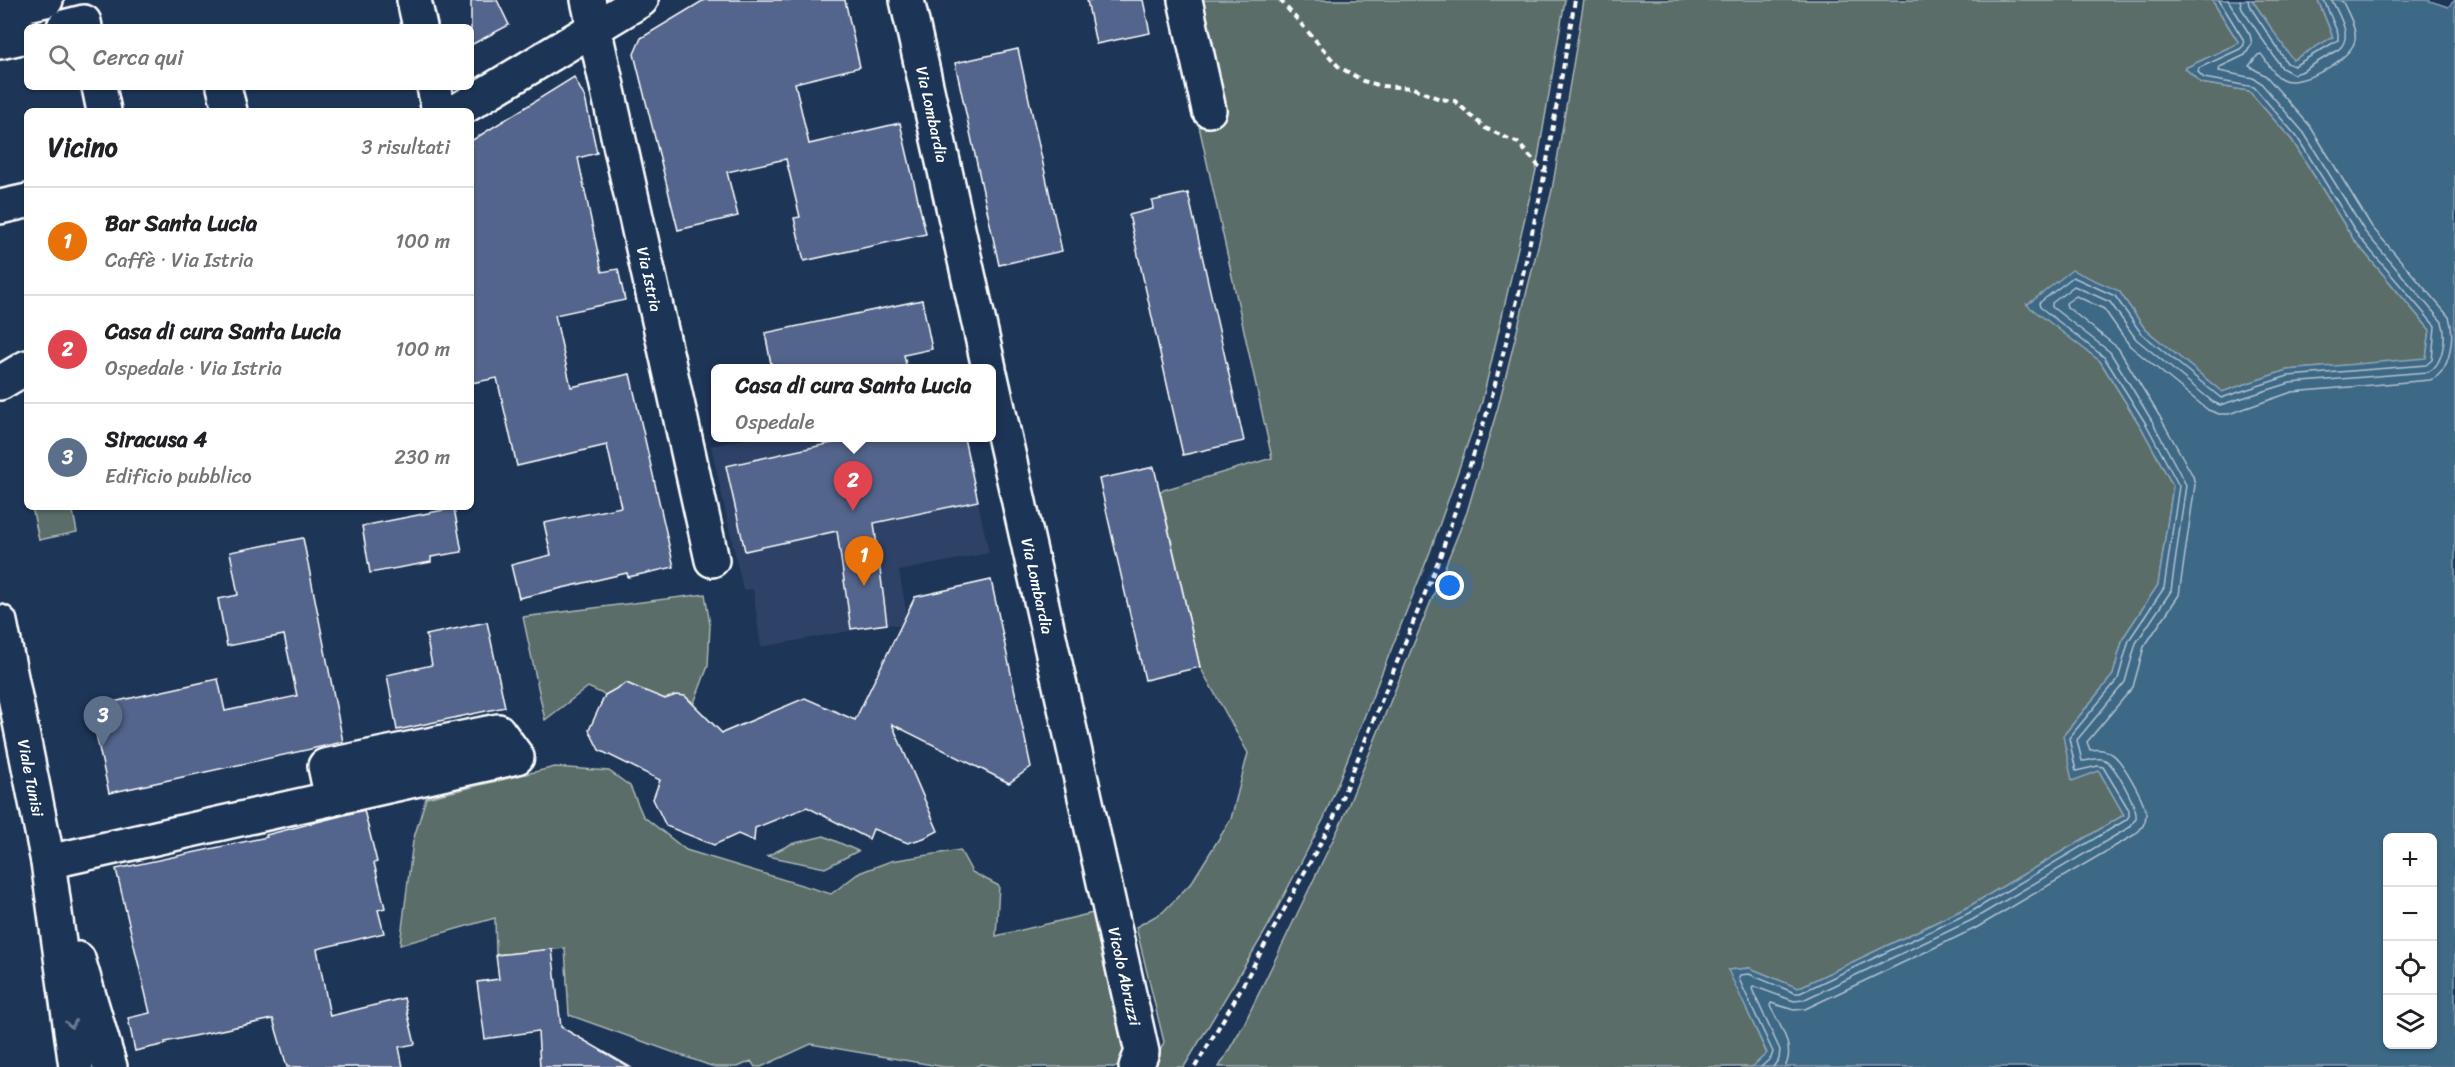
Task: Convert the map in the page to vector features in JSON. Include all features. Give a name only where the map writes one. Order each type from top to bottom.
[{"type":"street","points":[[0,10],[46,0]]},
{"type":"street","points":[[414,0],[419,24]]},
{"type":"street","points":[[461,108],[591,14],[641,0]]},
{"type":"street","name":"Via Lombardia","points":[[907,0],[988,364]]},
{"type":"street","points":[[1185,0],[1209,110]]},
{"type":"street","name":"Via Istria","points":[[591,14],[712,560]]},
{"type":"street","points":[[0,42],[24,37]]},
{"type":"street","points":[[100,90],[103,108]]},
{"type":"street","points":[[225,90],[229,108]]},
{"type":"street","points":[[435,90],[438,108]]},
{"type":"street","points":[[0,207],[24,202]]},
{"type":"street","points":[[0,383],[24,369]]},
{"type":"street","name":"Via Lombardia","points":[[996,400],[1104,883]]},
{"type":"street","name":"Viale Tunisi","points":[[0,622],[48,862]]},
{"type":"street","points":[[48,862],[517,758]]},
{"type":"street","points":[[48,862],[75,1067]]},
{"type":"street","points":[[48,862],[110,1067]]},
{"type":"street","name":"Vicolo Abruzzi","points":[[1104,883],[1142,1052],[1136,1067]]},
{"type":"path","points":[[1280,0],[1338,66],[1363,81],[1382,86],[1413,88],[1440,99],[1455,101],[1485,128],[1518,143],[1545,172]]},
{"type":"path","points":[[1195,1067],[1233,1004],[1332,822],[1434,575],[1489,407],[1519,293],[1545,172],[1575,0]]},
{"type":"shaded area","points":[[1194,0],[1565,0],[1536,170],[1482,402],[1430,552],[1324,818],[1266,930],[1184,1067],[1153,1067],[1164,1042],[1136,927],[1163,912],[1192,882],[1231,819],[1248,753],[1200,667],[1160,491],[1272,458],[1199,126],[1217,120]]},
{"type":"shaded area","points":[[1584,0],[2212,0],[2239,43],[2185,68],[2201,83],[2249,91],[2292,140],[2354,240],[2430,330],[2426,359],[2287,370],[2222,392],[2145,329],[2119,291],[2027,304],[2100,361],[2141,427],[2173,486],[2158,585],[2123,638],[2113,675],[2063,736],[2099,771],[2124,815],[1966,908],[1798,988],[1750,968],[1729,970],[1767,1054],[1752,1067],[1219,1067],[1244,1024],[1342,821],[1467,512],[1498,407],[1552,190]]},
{"type":"shaded area","points":[[2252,0],[2318,0],[2333,37],[2293,61]]},
{"type":"shaded area","points":[[730,442],[965,442],[989,553],[899,571],[909,627],[888,624],[761,647],[753,589],[743,590],[711,446]]},
{"type":"shaded area","points":[[33,510],[73,510],[77,532],[39,540]]},
{"type":"shaded area","points":[[705,594],[710,625],[708,666],[694,703],[680,696],[658,697],[627,683],[605,695],[588,687],[545,720],[523,617]]},
{"type":"shaded area","points":[[555,767],[609,771],[630,786],[643,816],[686,850],[831,894],[859,873],[891,861],[960,850],[972,872],[999,886],[996,936],[1093,913],[1125,1059],[1120,1067],[1001,1067],[981,1064],[975,1067],[944,1067],[811,1044],[761,1067],[755,1067],[751,1061],[738,1067],[714,1067],[569,1015],[565,948],[496,955],[495,918],[400,945],[413,841],[426,798]]},
{"type":"shaded area","points":[[824,836],[858,851],[825,868],[767,856],[791,844]]},
{"type":"water","points":[[2212,0],[2252,0],[2293,60],[2333,37],[2318,0],[2427,0],[2448,7],[2455,0],[2455,1067],[1752,1067],[1767,1053],[1728,970],[1750,968],[1798,988],[1966,908],[2124,815],[2099,771],[2072,781],[2063,736],[2113,675],[2123,638],[2158,585],[2173,486],[2141,427],[2100,361],[2027,305],[2072,270],[2119,291],[2145,329],[2222,392],[2287,370],[2426,358],[2430,330],[2354,240],[2292,140],[2249,91],[2201,83],[2185,68],[2239,43]]},
{"type":"building","points":[[471,0],[497,0],[509,25],[474,43],[474,24],[471,24]]},
{"type":"building","points":[[704,0],[845,0],[860,67],[795,83],[809,144],[900,123],[926,234],[804,261],[794,218],[800,217],[786,159],[727,172],[738,216],[678,230],[634,54],[641,38]]},
{"type":"building","points":[[1087,0],[1143,0],[1150,33],[1096,44]]},
{"type":"building","points":[[1018,49],[1062,251],[999,265],[955,63]]},
{"type":"building","points":[[574,77],[585,98],[597,153],[578,158],[602,272],[618,269],[625,300],[555,315],[571,387],[630,374],[674,567],[628,577],[627,573],[519,598],[511,565],[551,555],[544,523],[621,507],[607,445],[517,466],[497,378],[474,382],[474,139]]},
{"type":"building","points":[[1188,193],[1244,441],[1183,455],[1129,215],[1153,209],[1152,201]]},
{"type":"building","points":[[922,300],[932,349],[904,355],[906,364],[771,364],[765,333]]},
{"type":"building","points":[[837,442],[965,442],[978,501],[874,523],[887,624],[851,629],[837,531],[745,551],[726,466]]},
{"type":"building","points":[[1154,467],[1200,667],[1145,680],[1099,479]]},
{"type":"building","points":[[444,510],[454,510],[462,552],[431,557],[431,562],[370,573],[362,526]]},
{"type":"building","points":[[303,538],[343,742],[109,793],[90,707],[218,679],[225,711],[297,696],[284,635],[227,646],[218,599],[238,595],[230,552]]},
{"type":"building","points":[[991,580],[1031,767],[1009,783],[892,724],[938,831],[924,838],[908,843],[873,829],[869,839],[807,807],[755,828],[754,841],[738,834],[714,845],[666,826],[653,799],[660,780],[599,750],[589,730],[605,695],[626,683],[665,699],[676,695],[685,696],[722,733],[805,698],[855,720],[915,597]]},
{"type":"building","points":[[487,622],[505,707],[397,730],[387,675],[432,665],[426,635]]},
{"type":"building","points":[[364,810],[377,862],[374,863],[385,908],[378,910],[384,933],[317,949],[330,1016],[404,998],[415,1044],[399,1047],[403,1067],[287,1067],[273,1019],[165,1042],[166,1044],[135,1051],[128,1018],[150,1013],[116,869],[267,837],[266,835]]},
{"type":"building","points":[[552,949],[561,1027],[630,1067],[540,1067],[538,1031],[485,1039],[477,982],[499,979],[496,955]]},
{"type":"place","name":"Casa di cura Santa Lucia","points":[[853,511]]},
{"type":"place","name":"Bar Santa Lucia","points":[[864,586]]},
{"type":"place","name":"Siracusa 4","points":[[103,746]]}]
